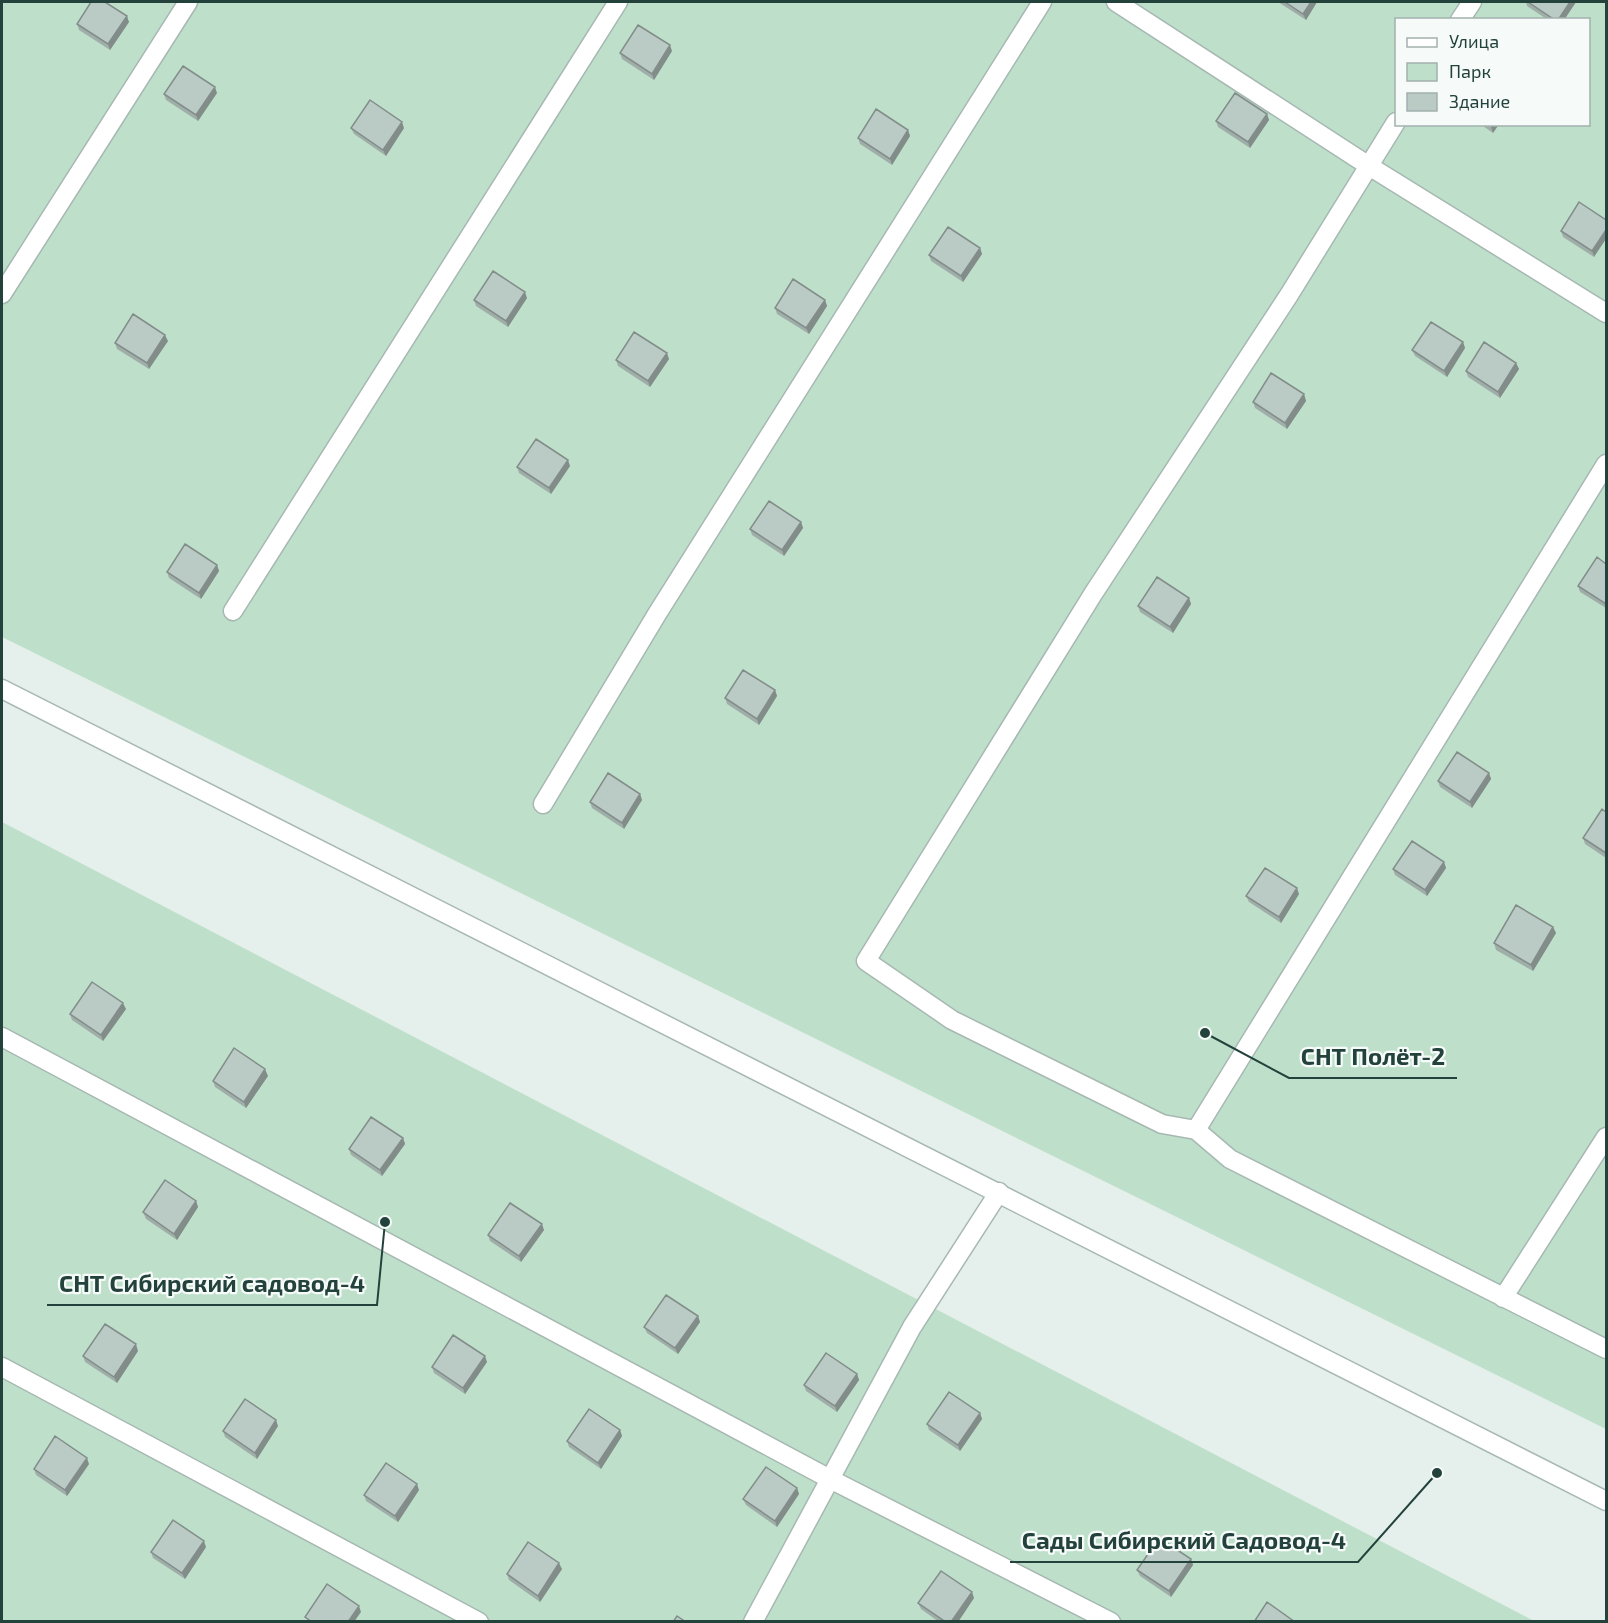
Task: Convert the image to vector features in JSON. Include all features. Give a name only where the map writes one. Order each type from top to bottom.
[{"type":"street","points":[[2,294],[188,2]]},
{"type":"street","points":[[233,611],[618,2]]},
{"type":"street","points":[[543,804],[657,614],[1042,2]]},
{"type":"street","points":[[1116,2],[1369,166],[1606,313]]},
{"type":"street","points":[[1461,18],[1472,2]]},
{"type":"street","points":[[1395,124],[1289,295],[1093,594],[866,962],[952,1020],[1162,1124],[1196,1130],[1230,1159],[1606,1349]]},
{"type":"street","points":[[1196,1130],[1606,464]]},
{"type":"street","points":[[2,689],[1606,1501]]},
{"type":"street","points":[[2,1037],[830,1479],[1111,1622]]},
{"type":"street","points":[[1503,1298],[1606,1137]]},
{"type":"street","points":[[753,1622],[912,1327],[999,1192]]},
{"type":"street","points":[[2,1368],[479,1622]]},
{"type":"green space","points":[[2,2],[1606,2],[1606,1429],[2,637]]},
{"type":"green space","points":[[2,822],[1534,1621],[2,1621]]},
{"type":"building","points":[[91,2],[105,2],[127,16],[108,44],[77,24]]},
{"type":"building","points":[[1285,2],[1311,2],[1303,14]]},
{"type":"building","points":[[1528,2],[1570,2],[1559,18],[1552,18]]},
{"type":"building","points":[[638,25],[670,45],[652,74],[620,53]]},
{"type":"building","points":[[183,66],[215,87],[196,115],[164,94]]},
{"type":"building","points":[[1235,93],[1267,114],[1248,142],[1216,121]]},
{"type":"building","points":[[370,100],[402,122],[383,150],[351,128]]},
{"type":"building","points":[[876,109],[908,130],[890,159],[858,138]]},
{"type":"building","points":[[1579,202],[1606,220],[1606,230],[1592,251],[1561,231]]},
{"type":"building","points":[[948,227],[980,248],[961,276],[929,255]]},
{"type":"building","points":[[493,271],[525,292],[506,321],[474,300]]},
{"type":"building","points":[[793,279],[825,300],[806,328],[775,308]]},
{"type":"building","points":[[133,314],[165,335],[147,363],[115,343]]},
{"type":"building","points":[[1431,322],[1463,342],[1444,371],[1412,350]]},
{"type":"building","points":[[634,332],[667,353],[648,381],[616,360]]},
{"type":"building","points":[[1484,342],[1516,363],[1498,392],[1466,371]]},
{"type":"building","points":[[1271,373],[1304,394],[1285,423],[1253,402]]},
{"type":"building","points":[[536,439],[568,460],[549,488],[517,467]]},
{"type":"building","points":[[769,501],[801,522],[782,550],[750,529]]},
{"type":"building","points":[[185,544],[217,565],[199,593],[167,572]]},
{"type":"building","points":[[1597,557],[1606,564],[1606,604],[1578,586]]},
{"type":"building","points":[[1157,577],[1189,598],[1170,627],[1138,606]]},
{"type":"building","points":[[743,670],[775,690],[757,719],[725,698]]},
{"type":"building","points":[[1457,752],[1489,773],[1470,802],[1438,781]]},
{"type":"building","points":[[608,773],[640,794],[622,823],[590,802]]},
{"type":"building","points":[[1602,809],[1606,812],[1606,853],[1583,838]]},
{"type":"building","points":[[1412,841],[1444,862],[1425,890],[1393,869]]},
{"type":"building","points":[[1265,868],[1297,888],[1279,917],[1246,896]]},
{"type":"building","points":[[1516,905],[1553,927],[1531,965],[1494,943]]},
{"type":"building","points":[[92,982],[123,1003],[101,1035],[70,1014]]},
{"type":"building","points":[[234,1048],[265,1069],[244,1102],[213,1081]]},
{"type":"building","points":[[371,1117],[403,1138],[380,1170],[349,1149]]},
{"type":"building","points":[[165,1180],[196,1201],[174,1234],[143,1212]]},
{"type":"building","points":[[510,1203],[542,1224],[519,1256],[488,1235]]},
{"type":"building","points":[[666,1295],[698,1316],[675,1348],[644,1327]]},
{"type":"building","points":[[105,1324],[136,1344],[114,1377],[83,1356]]},
{"type":"building","points":[[453,1335],[485,1356],[463,1388],[432,1367]]},
{"type":"building","points":[[826,1353],[857,1374],[835,1406],[804,1385]]},
{"type":"building","points":[[949,1392],[980,1413],[958,1445],[927,1424]]},
{"type":"building","points":[[245,1399],[276,1420],[255,1453],[223,1431]]},
{"type":"building","points":[[589,1409],[620,1430],[598,1463],[567,1441]]},
{"type":"building","points":[[55,1436],[87,1458],[65,1490],[34,1469]]},
{"type":"building","points":[[386,1463],[417,1484],[395,1516],[364,1495]]},
{"type":"building","points":[[766,1467],[797,1488],[775,1521],[743,1499]]},
{"type":"building","points":[[173,1520],[204,1541],[182,1573],[151,1552]]},
{"type":"building","points":[[1159,1538],[1191,1559],[1169,1591],[1137,1570]]},
{"type":"building","points":[[528,1542],[559,1563],[538,1596],[507,1574]]},
{"type":"building","points":[[941,1571],[972,1592],[951,1622],[946,1622],[918,1603]]},
{"type":"building","points":[[327,1584],[359,1606],[348,1622],[312,1622],[305,1617]]},
{"type":"building","points":[[1267,1602],[1295,1622],[1254,1622]]},
{"type":"building","points":[[677,1616],[686,1622],[673,1622]]},
{"type":"place","name":"СНТ Полёт-2","points":[[1205,1033]]},
{"type":"place","name":"СНТ Сибирский садовод-4","points":[[385,1222]]},
{"type":"place","name":"Сады Сибирский Садовод-4","points":[[1437,1473]]}]
